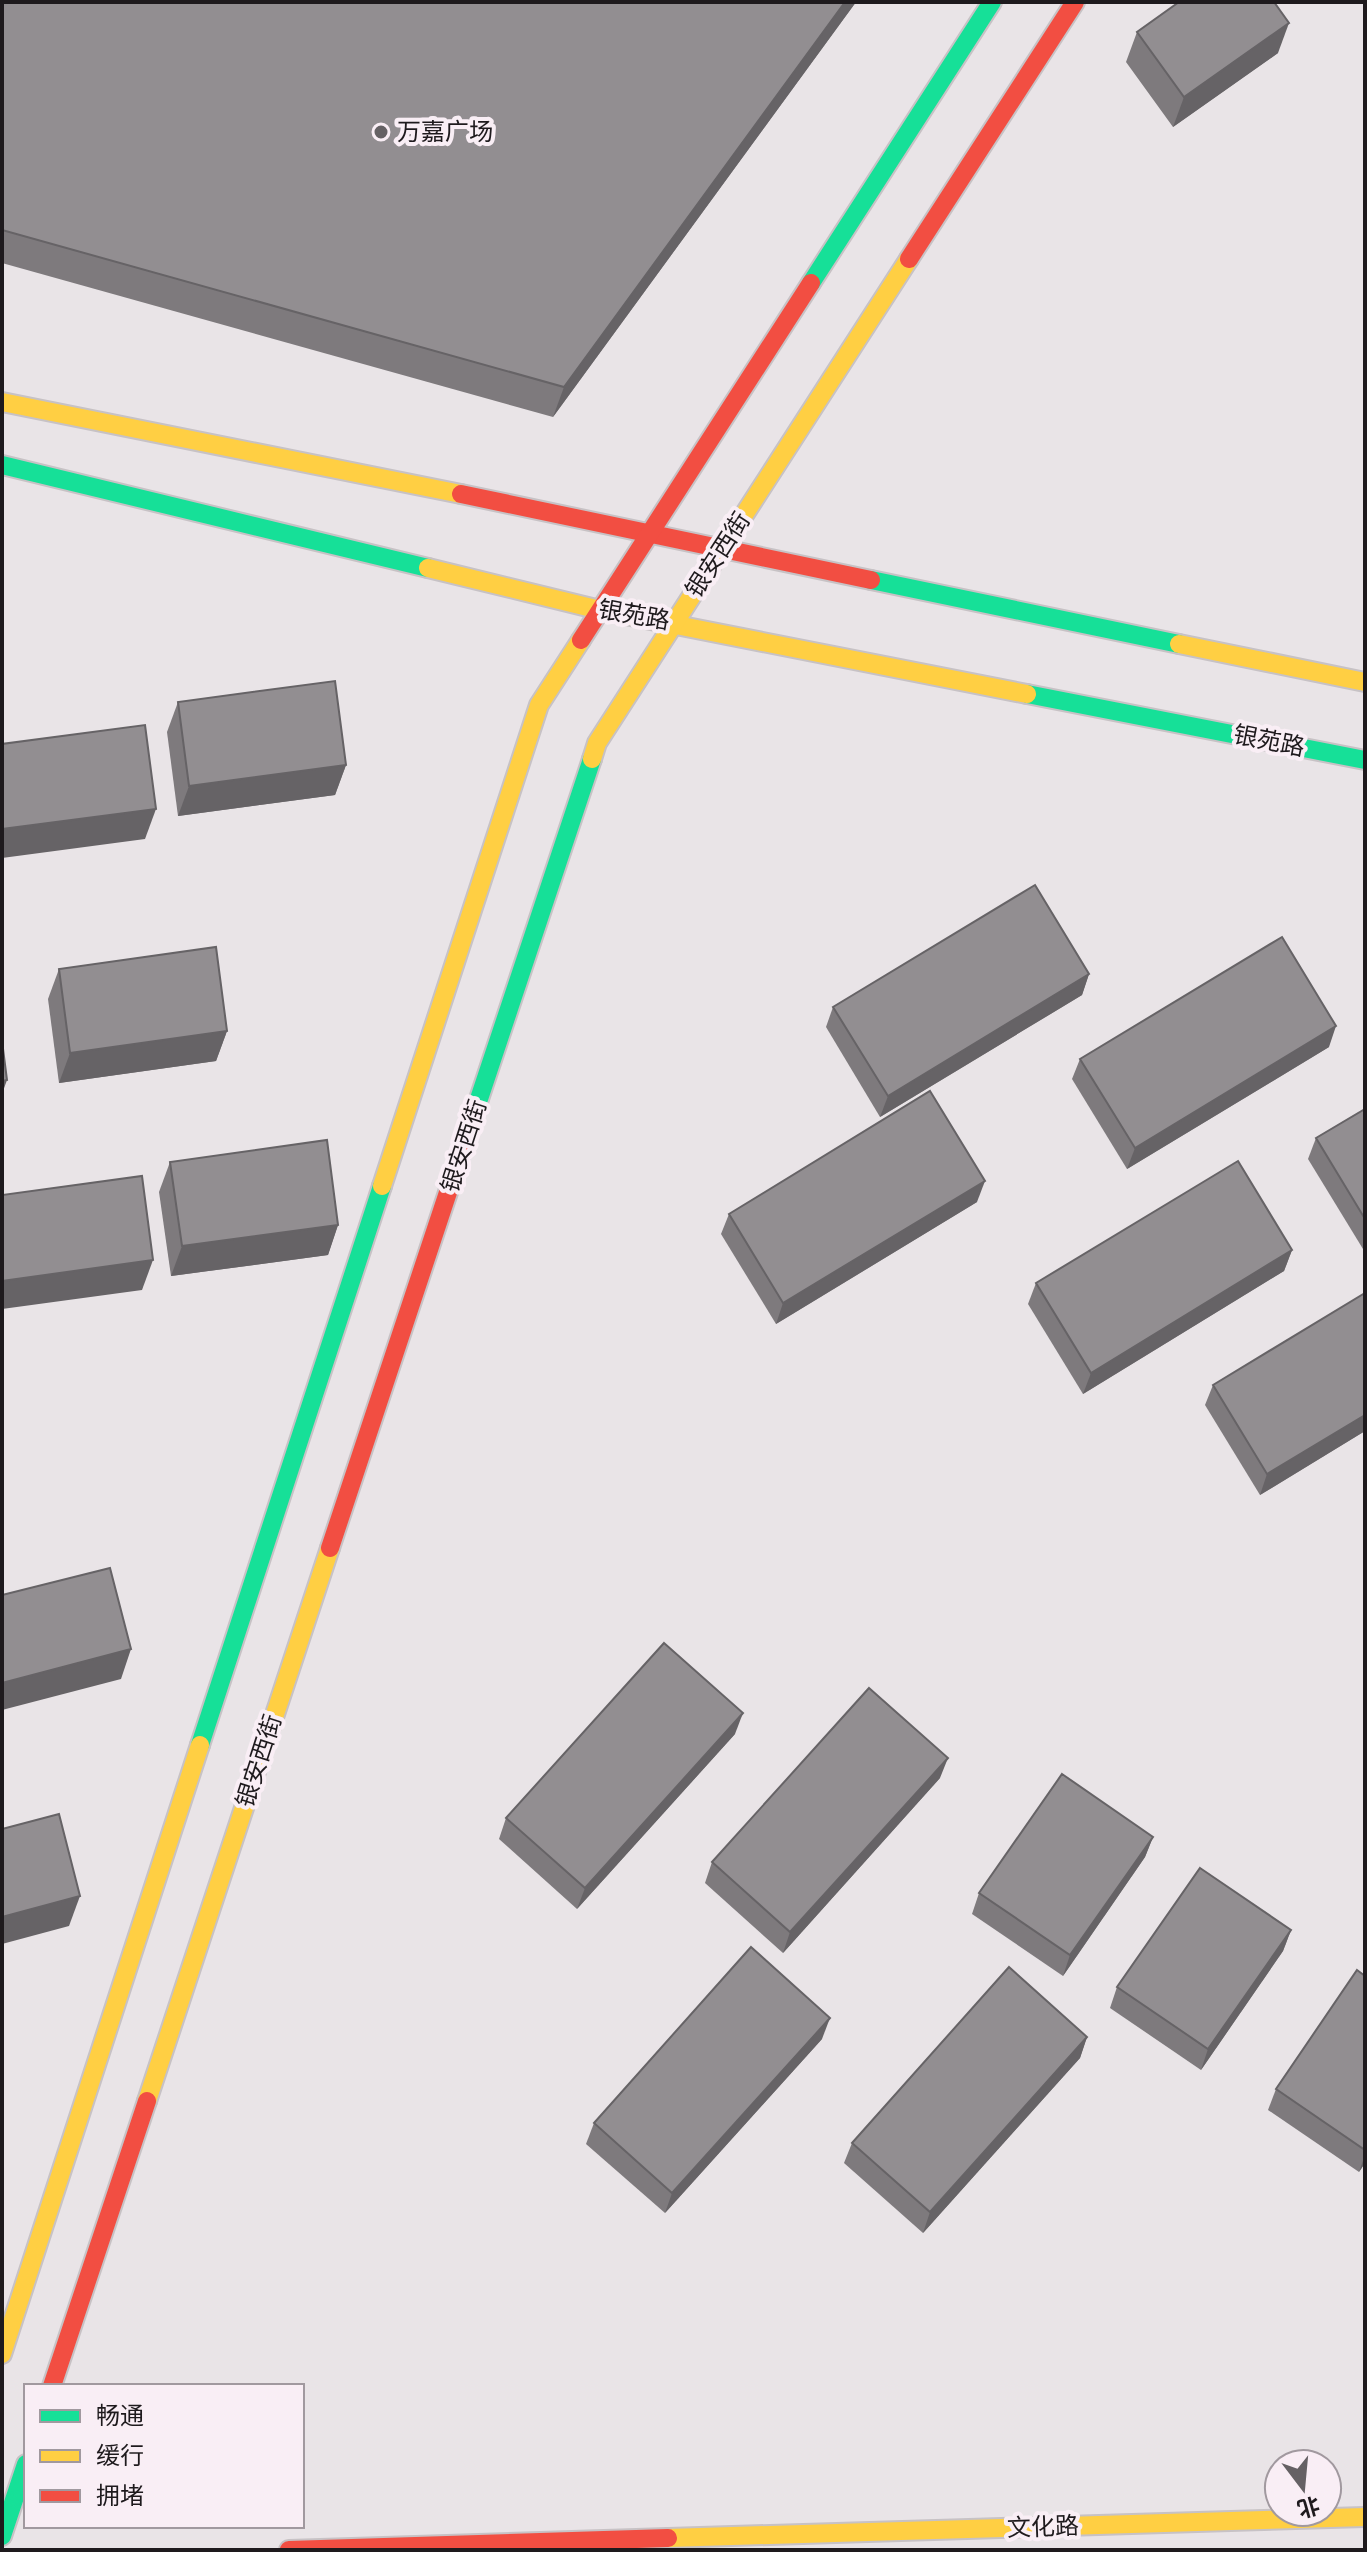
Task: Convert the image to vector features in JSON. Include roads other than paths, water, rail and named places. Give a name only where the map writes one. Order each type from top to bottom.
[{"type":"main road","points":[[2,2354],[539,705],[992,2]]},
{"type":"main road","name":"银安西街","points":[[53,2384],[597,743],[1075,2]]},
{"type":"main road","points":[[2,402],[649,532],[1365,682]]},
{"type":"main road","name":"银苑路","points":[[2,465],[600,610],[675,622],[1365,760]]},
{"type":"main road","points":[[2,2536],[24,2470]]},
{"type":"main road","name":"文化路","points":[[289,2550],[1365,2517]]},
{"type":"place","name":"万嘉广场","points":[[381,132]]}]
